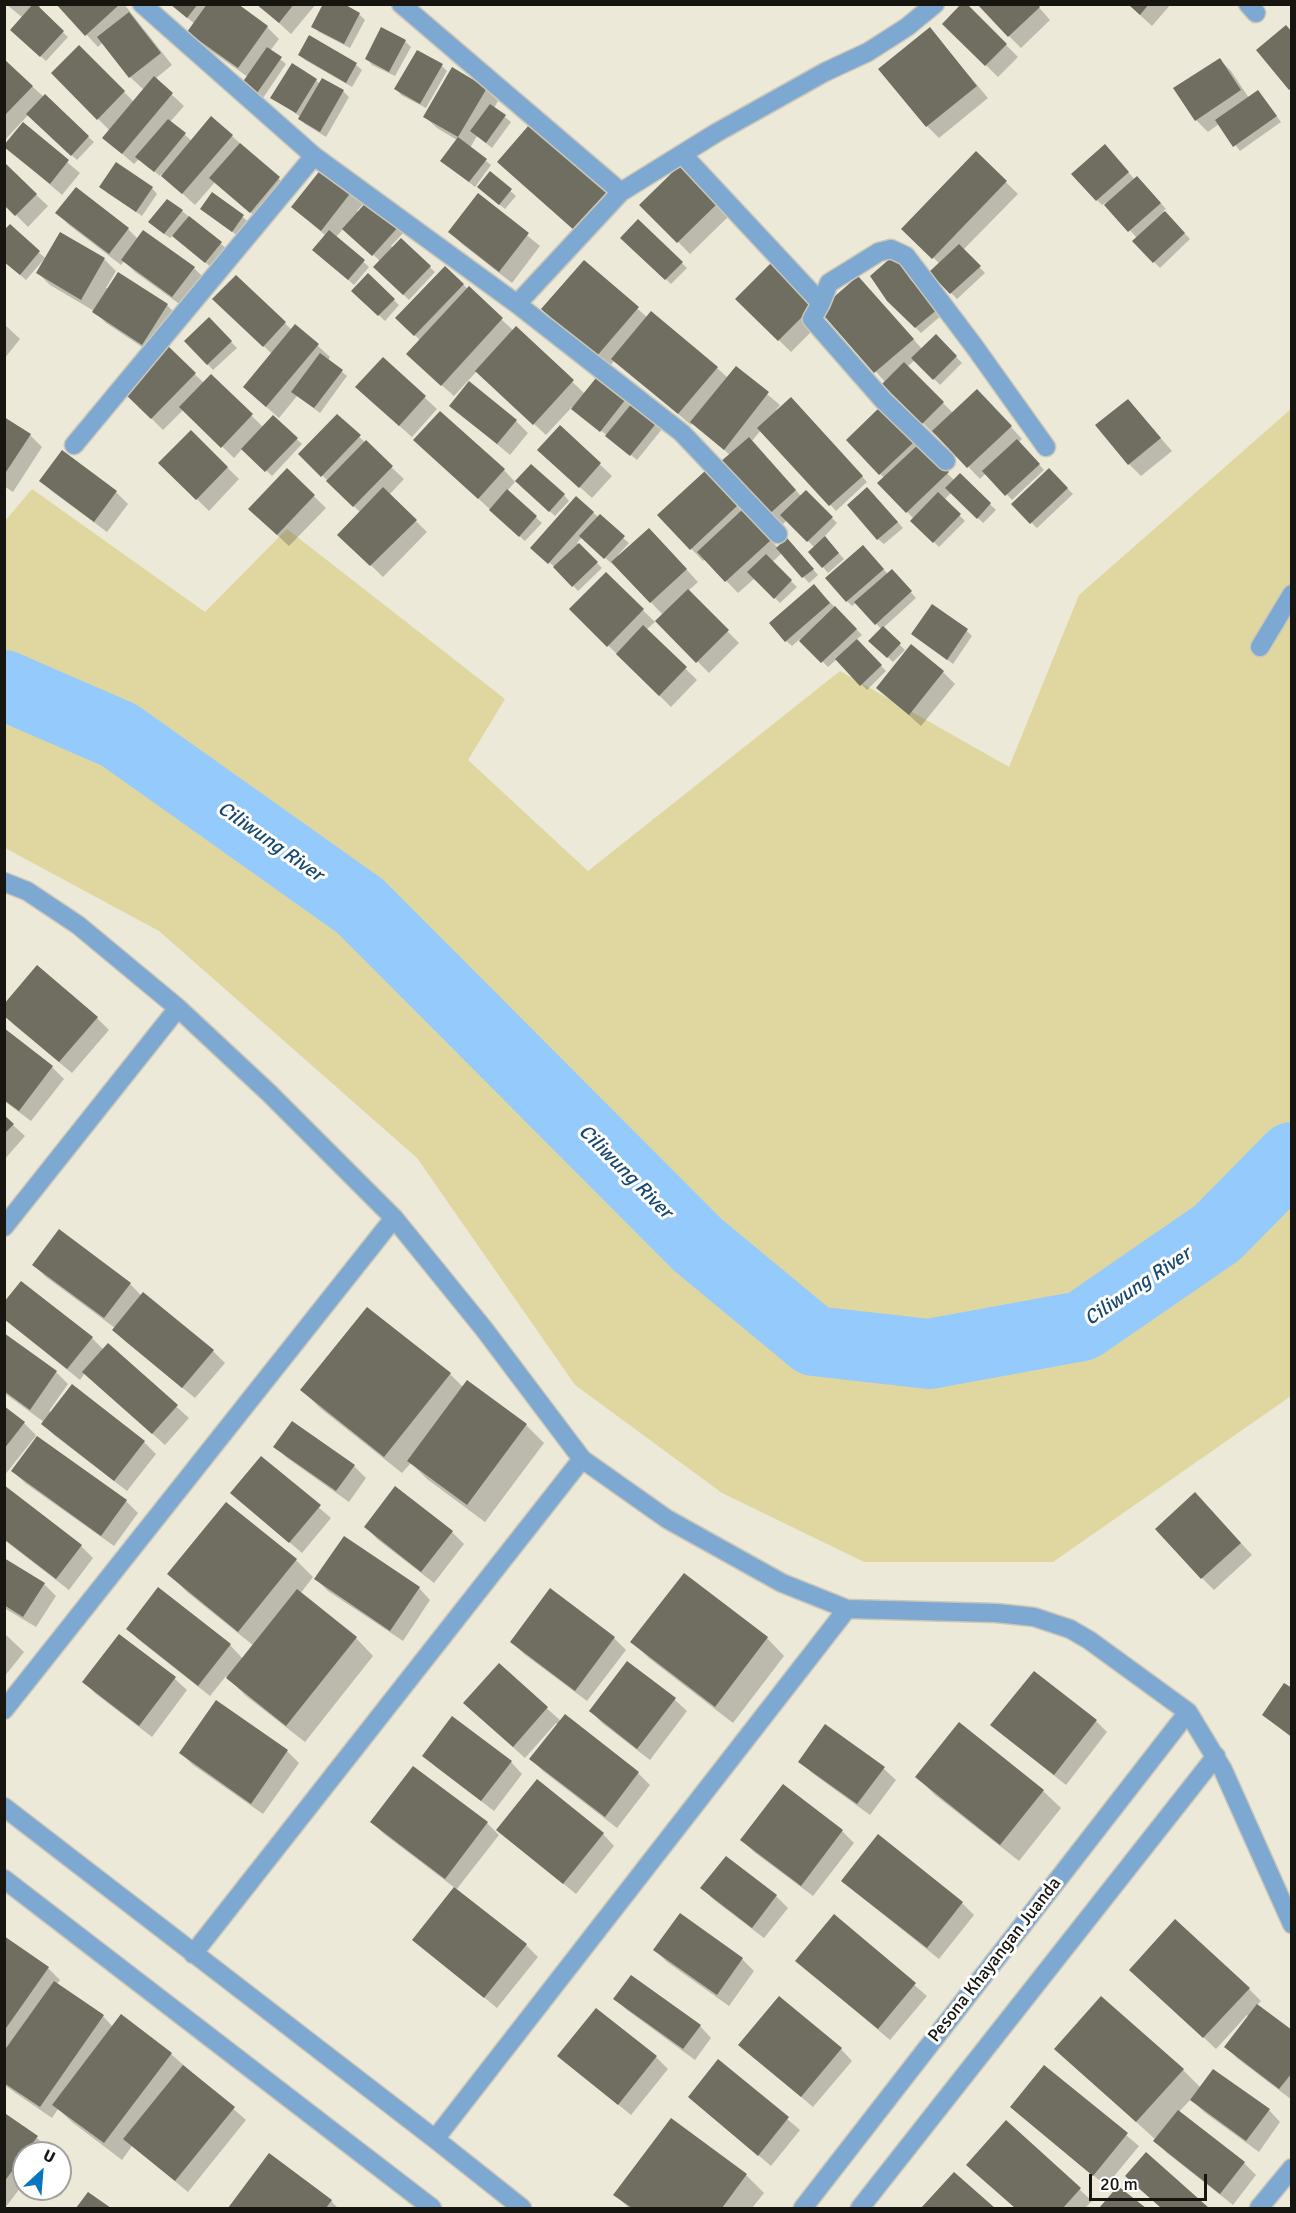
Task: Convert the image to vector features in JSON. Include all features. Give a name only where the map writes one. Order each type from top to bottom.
[{"type":"street","points":[[142,4],[314,156],[517,304],[682,433],[778,534]]},
{"type":"street","points":[[517,304],[621,192],[716,133],[825,72],[868,52],[907,27],[935,4]]},
{"type":"street","points":[[410,7],[621,192]]},
{"type":"street","points":[[682,154],[821,303]]},
{"type":"street","points":[[74,446],[314,156]]},
{"type":"street","points":[[946,461],[883,400],[812,319],[829,283],[879,252],[891,249],[906,256],[975,346],[1046,447]]},
{"type":"street","points":[[1260,647],[1292,594]]},
{"type":"street","points":[[4,882],[27,891],[78,925],[178,1008],[269,1093],[394,1218],[484,1329],[582,1459],[667,1519],[782,1583],[847,1609],[996,1613],[1034,1617],[1070,1629],[1089,1640],[1188,1712],[1216,1756],[1292,1924]]},
{"type":"street","points":[[4,1227],[178,1008]]},
{"type":"street","points":[[4,1710],[394,1218]]},
{"type":"street","points":[[193,1954],[582,1459]]},
{"type":"street","points":[[435,2139],[847,1609]]},
{"type":"street","name":"Pesona Khayangan Juanda","points":[[802,2208],[1188,1712]]},
{"type":"street","points":[[860,2208],[1216,1756]]},
{"type":"street","points":[[4,1807],[522,2208]]},
{"type":"street","points":[[4,1879],[432,2208]]},
{"type":"street","points":[[1259,2208],[1292,2168]]},
{"type":"shaded area","points":[[1291,409],[1291,1396],[1053,1562],[864,1562],[722,1493],[575,1385],[417,1158],[159,931],[5,848],[5,521],[32,489],[205,612],[287,529],[505,699],[468,760],[588,871],[840,671],[1009,767],[1079,595]]},
{"type":"building","points":[[33,4],[36,4],[64,31],[40,57],[10,30]]},
{"type":"building","points":[[56,4],[120,4],[85,36]]},
{"type":"building","points":[[170,4],[198,4],[187,18]]},
{"type":"building","points":[[207,4],[238,4],[268,26],[238,68],[187,32]]},
{"type":"building","points":[[256,4],[294,4],[279,23]]},
{"type":"building","points":[[323,4],[344,4],[360,13],[344,44],[311,27]]},
{"type":"building","points":[[961,4],[967,4],[1007,44],[985,66],[942,24]]},
{"type":"building","points":[[977,4],[1037,4],[1040,7],[1008,37]]},
{"type":"building","points":[[1128,4],[1149,4],[1140,15]]},
{"type":"building","points":[[129,12],[161,53],[129,78],[97,37]]},
{"type":"building","points":[[1286,25],[1292,32],[1292,88],[1289,90],[1256,50]]},
{"type":"building","points":[[381,27],[406,40],[389,72],[365,59]]},
{"type":"building","points":[[930,27],[977,86],[926,127],[878,69]]},
{"type":"building","points":[[309,35],[357,63],[346,83],[298,55]]},
{"type":"building","points":[[79,45],[125,91],[97,120],[51,73]]},
{"type":"building","points":[[267,47],[282,57],[257,93],[242,83]]},
{"type":"building","points":[[417,50],[443,64],[420,104],[394,89]]},
{"type":"building","points":[[1220,58],[1241,90],[1195,121],[1173,88]]},
{"type":"building","points":[[4,59],[33,86],[4,116]]},
{"type":"building","points":[[292,63],[317,79],[296,113],[270,98]]},
{"type":"building","points":[[452,67],[487,88],[458,137],[423,117]]},
{"type":"building","points":[[154,76],[173,93],[122,154],[102,138]]},
{"type":"building","points":[[322,78],[344,90],[320,132],[298,119]]},
{"type":"building","points":[[1258,90],[1277,116],[1233,147],[1215,120]]},
{"type":"building","points":[[45,94],[89,136],[71,156],[26,114]]},
{"type":"building","points":[[490,104],[506,115],[486,143],[470,131]]},
{"type":"building","points":[[211,116],[233,135],[182,194],[161,176]]},
{"type":"building","points":[[168,119],[186,133],[154,172],[135,157]]},
{"type":"building","points":[[23,122],[69,160],[50,184],[4,147]]},
{"type":"building","points":[[529,125],[608,194],[575,231],[497,162]]},
{"type":"building","points":[[458,137],[487,159],[469,182],[440,161]]},
{"type":"building","points":[[240,143],[280,177],[250,213],[209,178]]},
{"type":"building","points":[[1105,144],[1129,172],[1096,201],[1071,174]]},
{"type":"building","points":[[976,151],[1007,181],[932,259],[901,229]]},
{"type":"building","points":[[4,162],[37,194],[15,216],[4,205]]},
{"type":"building","points":[[116,162],[153,187],[136,212],[99,187]]},
{"type":"building","points":[[681,164],[719,202],[677,243],[639,205]]},
{"type":"building","points":[[322,168],[352,191],[321,231],[291,207]]},
{"type":"building","points":[[490,171],[512,189],[499,205],[477,187]]},
{"type":"building","points":[[1137,176],[1161,203],[1128,232],[1104,205]]},
{"type":"building","points":[[76,187],[129,228],[109,254],[55,213]]},
{"type":"building","points":[[212,192],[244,215],[232,232],[200,209]]},
{"type":"building","points":[[478,193],[529,233],[499,272],[448,232]]},
{"type":"building","points":[[370,198],[400,225],[372,256],[342,229]]},
{"type":"building","points":[[167,199],[183,210],[164,234],[148,222]]},
{"type":"building","points":[[1165,211],[1185,233],[1153,263],[1132,241]]},
{"type":"building","points":[[189,216],[222,242],[205,263],[172,236]]},
{"type":"building","points":[[638,219],[683,262],[665,280],[620,238]]},
{"type":"building","points":[[10,224],[40,251],[20,275],[4,262],[4,230]]},
{"type":"building","points":[[143,230],[195,267],[172,297],[121,260]]},
{"type":"building","points":[[329,230],[365,260],[348,280],[312,250]]},
{"type":"building","points":[[60,232],[105,258],[81,300],[36,273]]},
{"type":"building","points":[[401,238],[431,266],[403,295],[373,267]]},
{"type":"building","points":[[959,244],[981,266],[950,294],[929,272]]},
{"type":"building","points":[[894,255],[911,280],[939,308],[915,328],[887,301],[870,276]]},
{"type":"building","points":[[584,260],[639,307],[596,357],[541,309]]},
{"type":"building","points":[[772,262],[815,304],[778,341],[735,299]]},
{"type":"building","points":[[445,266],[464,284],[414,336],[395,318]]},
{"type":"building","points":[[118,272],[168,304],[142,345],[92,312]]},
{"type":"building","points":[[368,273],[395,299],[378,316],[351,291]]},
{"type":"building","points":[[236,275],[286,322],[263,347],[212,299]]},
{"type":"building","points":[[858,276],[914,339],[874,373],[819,310]]},
{"type":"building","points":[[469,286],[503,318],[441,386],[406,354]]},
{"type":"building","points":[[651,311],[718,367],[678,414],[611,359]]},
{"type":"building","points":[[209,317],[232,341],[207,365],[184,341]]},
{"type":"building","points":[[295,324],[319,344],[266,407],[243,387]]},
{"type":"building","points":[[516,326],[574,380],[533,425],[475,371]]},
{"type":"building","points":[[936,334],[957,356],[933,380],[911,358]]},
{"type":"building","points":[[168,346],[196,373],[151,419],[123,392]]},
{"type":"building","points":[[320,353],[343,370],[314,408],[291,392]]},
{"type":"building","points":[[383,357],[426,396],[399,426],[355,387]]},
{"type":"building","points":[[904,362],[944,402],[922,424],[882,384]]},
{"type":"building","points":[[736,366],[769,392],[724,450],[690,422]]},
{"type":"building","points":[[600,373],[629,395],[600,432],[571,409]]},
{"type":"building","points":[[211,374],[253,414],[221,448],[179,407]]},
{"type":"building","points":[[469,381],[517,420],[497,444],[449,406]]},
{"type":"building","points":[[977,389],[1012,426],[967,468],[932,431]]},
{"type":"building","points":[[791,397],[863,476],[829,506],[757,428]]},
{"type":"building","points":[[1128,399],[1161,438],[1128,465],[1095,425]]},
{"type":"building","points":[[633,402],[658,421],[630,456],[605,436]]},
{"type":"building","points":[[881,406],[915,441],[879,475],[846,440]]},
{"type":"building","points":[[440,411],[505,469],[478,499],[413,440]]},
{"type":"building","points":[[337,414],[361,435],[321,477],[298,454]]},
{"type":"building","points":[[273,415],[298,438],[265,472],[241,449]]},
{"type":"building","points":[[4,417],[31,434],[4,475]]},
{"type":"building","points":[[560,425],[601,463],[579,488],[537,450]]},
{"type":"building","points":[[191,430],[228,467],[196,500],[158,463]]},
{"type":"building","points":[[749,437],[796,490],[766,517],[719,463]]},
{"type":"building","points":[[1017,439],[1040,464],[1005,496],[982,471]]},
{"type":"building","points":[[366,440],[393,466],[353,507],[326,481]]},
{"type":"building","points":[[920,443],[949,472],[906,513],[877,483]]},
{"type":"building","points":[[62,450],[117,491],[94,522],[39,481]]},
{"type":"building","points":[[531,464],[565,494],[549,512],[515,481]]},
{"type":"building","points":[[287,468],[315,495],[277,535],[248,509]]},
{"type":"building","points":[[1049,468],[1068,488],[1030,524],[1011,504]]},
{"type":"building","points":[[705,471],[737,506],[690,550],[657,515]]},
{"type":"building","points":[[960,473],[991,503],[977,519],[945,488]]},
{"type":"building","points":[[383,487],[417,520],[370,566],[337,535]]},
{"type":"building","points":[[867,487],[898,522],[877,540],[847,505]]},
{"type":"building","points":[[507,489],[537,516],[519,537],[489,510]]},
{"type":"building","points":[[806,490],[833,517],[807,542],[780,515]]},
{"type":"building","points":[[938,492],[961,514],[933,543],[910,521]]},
{"type":"building","points":[[576,496],[594,512],[548,564],[530,548]]},
{"type":"building","points":[[743,509],[771,540],[725,582],[697,552]]},
{"type":"building","points":[[600,514],[625,536],[604,559],[579,536]]},
{"type":"building","points":[[649,528],[687,569],[650,603],[611,562]]},
{"type":"building","points":[[825,536],[839,553],[822,568],[808,552]]},
{"type":"building","points":[[787,538],[814,569],[802,578],[776,548]]},
{"type":"building","points":[[579,543],[598,562],[572,587],[553,567]]},
{"type":"building","points":[[863,545],[884,569],[846,602],[825,578]]},
{"type":"building","points":[[766,554],[792,580],[774,599],[747,572]]},
{"type":"building","points":[[892,569],[912,591],[875,625],[854,602]]},
{"type":"building","points":[[606,572],[644,609],[607,647],[569,609]]},
{"type":"building","points":[[814,584],[830,603],[785,642],[769,623]]},
{"type":"building","points":[[688,589],[729,630],[696,663],[655,621]]},
{"type":"building","points":[[932,604],[968,629],[947,660],[911,634]]},
{"type":"building","points":[[835,606],[857,629],[821,663],[799,641]]},
{"type":"building","points":[[643,625],[687,667],[659,696],[616,654]]},
{"type":"building","points":[[883,626],[901,643],[887,658],[868,641]]},
{"type":"building","points":[[857,639],[882,665],[860,686],[835,659]]},
{"type":"building","points":[[911,644],[944,671],[909,715],[876,688]]},
{"type":"building","points":[[37,965],[98,1017],[59,1062],[4,1016],[4,1004]]},
{"type":"building","points":[[4,1028],[53,1066],[19,1111],[4,1100]]},
{"type":"building","points":[[4,1115],[14,1124],[4,1134]]},
{"type":"building","points":[[59,1229],[131,1283],[104,1318],[32,1265]]},
{"type":"building","points":[[21,1281],[93,1337],[67,1369],[4,1319],[4,1302]]},
{"type":"building","points":[[143,1292],[214,1350],[182,1388],[112,1330]]},
{"type":"building","points":[[367,1307],[451,1373],[384,1457],[300,1390]]},
{"type":"building","points":[[4,1333],[57,1371],[30,1410],[4,1391]]},
{"type":"building","points":[[108,1343],[178,1405],[152,1434],[82,1372]]},
{"type":"building","points":[[467,1380],[527,1424],[467,1505],[407,1461]]},
{"type":"building","points":[[72,1384],[145,1441],[114,1481],[41,1424]]},
{"type":"building","points":[[4,1406],[25,1422],[4,1449]]},
{"type":"building","points":[[292,1421],[355,1465],[336,1491],[273,1447]]},
{"type":"building","points":[[37,1436],[127,1500],[101,1536],[11,1471]]},
{"type":"building","points":[[261,1456],[321,1505],[289,1543],[230,1493]]},
{"type":"building","points":[[4,1485],[82,1545],[56,1579],[4,1539]]},
{"type":"building","points":[[395,1486],[453,1531],[421,1572],[364,1527]]},
{"type":"building","points":[[1195,1492],[1241,1543],[1201,1579],[1155,1529]]},
{"type":"building","points":[[226,1502],[297,1559],[238,1632],[167,1574]]},
{"type":"building","points":[[344,1536],[420,1587],[390,1631],[314,1579]]},
{"type":"building","points":[[4,1558],[45,1583],[23,1617],[4,1605]]},
{"type":"building","points":[[684,1573],[768,1637],[715,1707],[630,1642]]},
{"type":"building","points":[[158,1587],[231,1644],[198,1686],[126,1629]]},
{"type":"building","points":[[550,1588],[615,1637],[575,1691],[510,1642]]},
{"type":"building","points":[[297,1589],[357,1637],[286,1726],[226,1678]]},
{"type":"building","points":[[119,1634],[176,1677],[139,1726],[82,1682]]},
{"type":"building","points":[[627,1661],[676,1698],[637,1749],[589,1711]]},
{"type":"building","points":[[499,1663],[548,1707],[513,1747],[463,1703]]},
{"type":"building","points":[[1034,1671],[1097,1720],[1054,1775],[990,1725]]},
{"type":"building","points":[[1284,1683],[1292,1688],[1292,1737],[1262,1715]]},
{"type":"building","points":[[216,1700],[288,1750],[251,1804],[179,1753]]},
{"type":"building","points":[[565,1714],[639,1772],[605,1817],[529,1759]]},
{"type":"building","points":[[452,1716],[512,1761],[481,1801],[422,1756]]},
{"type":"building","points":[[959,1722],[1044,1790],[1000,1845],[915,1777]]},
{"type":"building","points":[[825,1724],[885,1767],[857,1804],[798,1762]]},
{"type":"building","points":[[413,1766],[488,1822],[445,1879],[370,1822]]},
{"type":"building","points":[[537,1779],[604,1833],[563,1884],[496,1830]]},
{"type":"building","points":[[783,1784],[843,1830],[801,1886],[740,1840]]},
{"type":"building","points":[[878,1834],[963,1902],[927,1948],[841,1881]]},
{"type":"building","points":[[726,1856],[777,1895],[752,1928],[700,1888]]},
{"type":"building","points":[[454,1887],[527,1944],[484,1998],[412,1940]]},
{"type":"building","points":[[680,1913],[743,1958],[717,1995],[653,1950]]},
{"type":"building","points":[[834,1914],[916,1983],[878,2029],[795,1961]]},
{"type":"building","points":[[1175,1919],[1250,1988],[1203,2038],[1129,1970]]},
{"type":"building","points":[[4,1936],[49,1967],[4,2031]]},
{"type":"building","points":[[631,1975],[701,2025],[683,2049],[613,1999]]},
{"type":"building","points":[[54,1981],[104,2015],[40,2107],[4,2083],[4,2051]]},
{"type":"building","points":[[779,1996],[842,2048],[801,2097],[738,2045]]},
{"type":"building","points":[[1101,1996],[1184,2069],[1136,2122],[1054,2049]]},
{"type":"building","points":[[1257,2004],[1292,2030],[1292,2073],[1279,2089],[1224,2047]]},
{"type":"building","points":[[596,2008],[657,2056],[618,2105],[557,2056]]},
{"type":"building","points":[[121,2014],[172,2053],[104,2143],[52,2105]]},
{"type":"building","points":[[718,2059],[789,2117],[758,2156],[688,2097]]},
{"type":"building","points":[[183,2065],[235,2107],[175,2181],[123,2139]]},
{"type":"building","points":[[1044,2065],[1128,2133],[1093,2176],[1010,2107]]},
{"type":"building","points":[[1213,2069],[1270,2109],[1246,2141],[1190,2100]]},
{"type":"building","points":[[1178,2110],[1245,2162],[1220,2194],[1153,2141]]},
{"type":"building","points":[[6,2114],[38,2136],[34,2141],[12,2141],[12,2171],[4,2182],[4,2117]]},
{"type":"building","points":[[671,2118],[747,2174],[722,2208],[632,2208],[613,2195]]},
{"type":"building","points":[[1006,2120],[1081,2188],[1063,2208],[1015,2208],[966,2165]]},
{"type":"building","points":[[1146,2152],[1209,2208],[1161,2208],[1125,2176]]},
{"type":"building","points":[[269,2153],[332,2200],[326,2208],[228,2208]]},
{"type":"building","points":[[954,2172],[995,2208],[921,2208]]},
{"type":"building","points":[[1118,2186],[1146,2208],[1099,2208]]},
{"type":"building","points":[[88,2192],[111,2208],[76,2208]]},
{"type":"waterway","name":"Ciliwung River","points":[[4,685],[119,735],[360,906],[698,1245],[814,1341],[929,1354],[1082,1326],[1217,1233],[1292,1157]]}]
